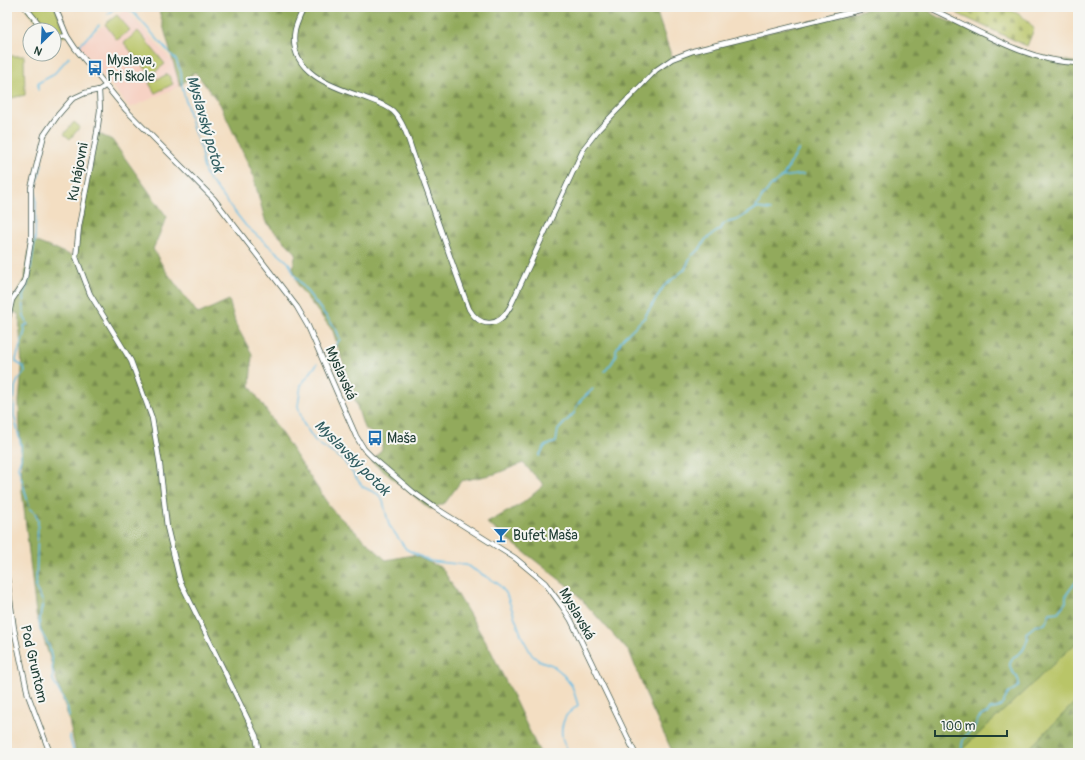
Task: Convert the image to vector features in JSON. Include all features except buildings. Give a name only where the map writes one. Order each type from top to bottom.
[{"type":"street","points":[[26,7],[38,22]]},
{"type":"street","name":"Myslavská","points":[[55,7],[67,36],[105,86],[136,121],[214,199],[296,307],[308,326],[356,436],[364,448],[413,492],[430,505],[525,565],[555,595],[571,620],[635,753]]},
{"type":"street","points":[[304,7],[296,29],[295,39],[296,51],[302,63],[309,71],[324,82],[387,106],[398,118],[469,309],[478,320],[487,323],[495,322],[502,318],[510,307],[584,148],[598,130],[656,70],[672,59],[693,51],[872,7]]},
{"type":"street","points":[[927,7],[1031,54],[1057,61],[1078,63]]},
{"type":"street","points":[[62,37],[67,36]]},
{"type":"street","points":[[7,323],[10,304],[23,284],[25,278],[31,240],[31,188],[44,136],[58,115],[72,99],[85,93],[99,90],[105,86]]},
{"type":"street","name":"Ku hájovni","points":[[99,90],[100,110],[96,144],[79,226],[76,257],[90,294],[131,361],[142,388],[152,418],[160,465],[167,527],[180,581],[256,736],[259,753]]},
{"type":"street","name":"Pod Gruntom","points":[[7,577],[14,629],[28,695],[50,753]]},
{"type":"shaded area","points":[[126,9],[174,63],[180,86],[130,108],[78,45]]},
{"type":"green space","points":[[986,6],[1007,9],[1017,13],[1034,29],[1027,46],[958,14],[952,7]]},
{"type":"green space","points":[[25,7],[55,7],[61,22],[37,22]]},
{"type":"green space","points":[[158,7],[655,7],[672,58],[792,26],[875,7],[925,7],[934,15],[987,34],[1031,54],[1078,63],[1078,641],[958,753],[673,753],[651,707],[630,653],[573,590],[487,523],[523,503],[544,485],[523,463],[495,474],[461,481],[445,503],[430,509],[372,462],[382,449],[382,443],[379,438],[364,428],[333,331],[298,286],[293,267],[296,253],[266,223],[252,172],[220,104],[195,72],[180,86]]},
{"type":"green space","points":[[117,15],[130,30],[117,40],[105,24]]},
{"type":"green space","points":[[62,24],[67,36],[62,37]]},
{"type":"green space","points":[[138,31],[165,64],[151,75],[124,43]]},
{"type":"green space","points":[[7,56],[22,56],[22,62],[24,62],[25,95],[7,99]]},
{"type":"green space","points":[[168,74],[173,84],[155,93],[149,83]]},
{"type":"green space","points":[[74,122],[80,127],[70,139],[64,134]]},
{"type":"green space","points":[[97,133],[112,140],[167,217],[153,249],[165,270],[198,314],[229,300],[236,325],[252,354],[250,386],[332,510],[386,560],[413,555],[442,568],[491,651],[540,753],[76,753],[68,716],[36,614],[22,491],[19,402],[22,369],[19,315],[9,308],[24,281],[31,240],[75,257]]},
{"type":"green space","points":[[1078,641],[1078,699],[1025,753],[958,753]]},
{"type":"green space","points":[[1078,699],[1078,753],[1025,753]]},
{"type":"waterway","points":[[108,14],[116,7]]},
{"type":"waterway","name":"Myslavský potok","points":[[125,7],[134,13],[176,60],[181,72],[182,86],[193,129],[202,151],[202,161],[206,175],[246,226],[289,263],[295,276],[336,329],[340,339],[326,358]]},
{"type":"waterway","points":[[78,47],[99,25]]},
{"type":"waterway","points":[[38,90],[38,83],[53,75],[69,57]]},
{"type":"waterway","points":[[783,176],[799,149]]},
{"type":"waterway","points":[[42,164],[35,189],[35,240],[29,279],[23,296],[24,317],[28,324],[24,326],[25,331],[16,359],[16,362],[24,367],[25,372],[18,380],[15,387],[14,415],[21,445],[21,458],[18,467],[30,509],[35,513],[38,520],[36,589],[43,602],[39,621],[40,630],[49,646],[52,661],[53,680],[67,706],[69,717]]},
{"type":"waterway","points":[[605,371],[616,356],[616,350],[623,338],[644,318],[664,286],[685,269],[691,256],[699,250],[706,239],[719,230],[725,223],[737,220],[755,209],[764,194],[782,177],[804,174]]},
{"type":"waterway","points":[[757,208],[770,210]]},
{"type":"waterway","name":"Myslavský potok","points":[[317,364],[301,385],[298,406],[303,423],[316,442],[343,460],[363,487],[378,494],[383,501],[389,525],[406,549],[429,561],[466,565],[497,583],[506,593],[522,637],[532,655],[538,660],[552,665],[561,672],[572,686],[578,705],[566,716],[562,726],[563,740],[570,753]]},
{"type":"waterway","points":[[539,456],[545,446],[556,442],[558,430],[575,412],[576,407],[581,400],[593,389]]},
{"type":"waterway","points":[[963,753],[962,744],[964,739],[969,732],[973,731],[976,722],[980,717],[988,713],[990,709],[995,709],[1001,706],[1009,693],[1019,685],[1018,679],[1011,669],[1010,663],[1012,659],[1024,649],[1028,638],[1026,633],[1035,626],[1045,624],[1050,613],[1058,612],[1066,602],[1066,595],[1078,579]]},
{"type":"waterway","points":[[69,735],[74,753]]},
{"type":"place","name":"Myslava, Pri škole","points":[[95,68]]},
{"type":"place","name":"Maša","points":[[375,438]]},
{"type":"place","name":"Bufet Maša","points":[[501,535]]}]
